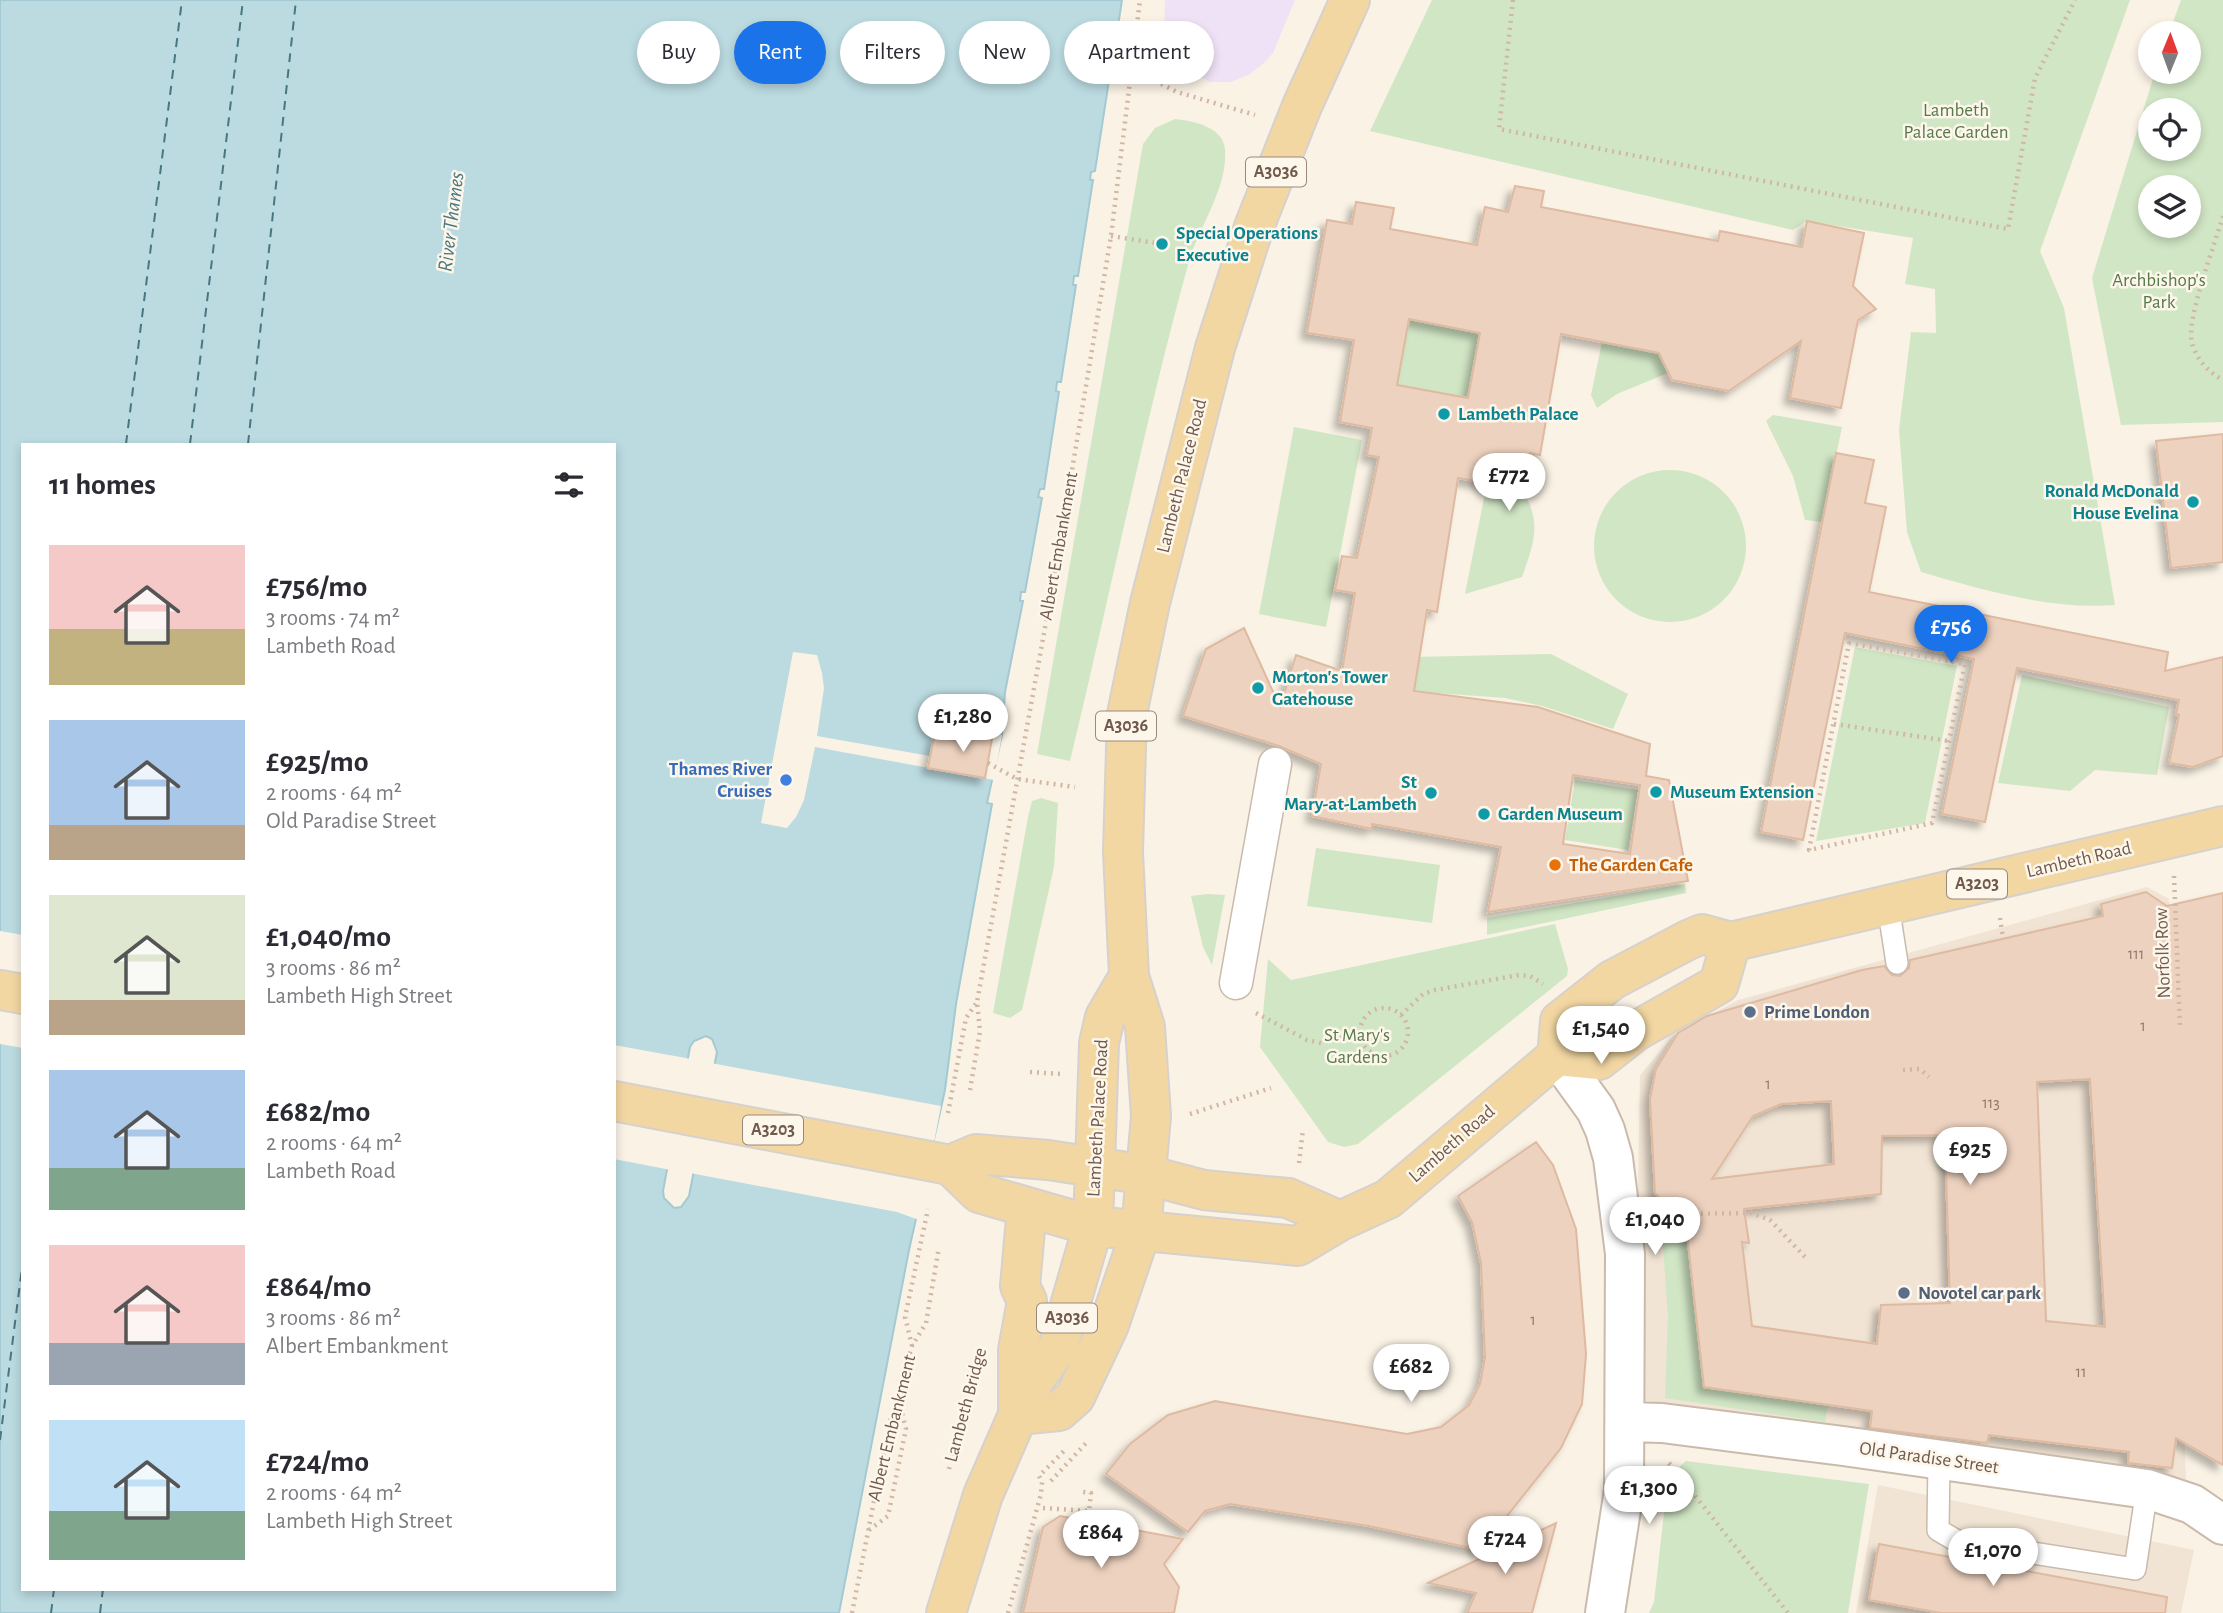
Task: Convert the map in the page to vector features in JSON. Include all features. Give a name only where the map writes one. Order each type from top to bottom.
[{"type":"main road","name":"Lambeth Palace Road","points":[[1141,1231],[1151,1116],[1145,1027],[1129,976],[1123,781],[1127,714],[1147,614],[1215,348],[1254,227],[1302,106],[1350,0]]},
{"type":"main road","name":"Lambeth Road","points":[[1093,1226],[1298,1246],[1340,1221],[1388,1199],[1557,1056],[1560,1021],[1612,980],[1702,934],[1731,942],[2223,826]]},
{"type":"main road","points":[[1557,1056],[1599,1060],[1636,1031],[1719,984],[1731,942]]},
{"type":"main road","name":"Lambeth Palace Road","points":[[1093,1226],[1099,1043],[1105,1017],[1129,976]]},
{"type":"main road","points":[[0,990],[21,994]]},
{"type":"main road","name":"A3203","points":[[616,1101],[941,1163]]},
{"type":"main road","points":[[941,1163],[976,1154],[1094,1167],[1147,1175],[1204,1190],[1288,1198],[1340,1221]]},
{"type":"main road","points":[[941,1163],[979,1193],[1093,1226]]},
{"type":"main road","name":"A3036","points":[[1019,1407],[1018,1350],[1027,1301],[1020,1286],[1021,1253],[1027,1207]]},
{"type":"main road","name":"A3036","points":[[946,1613],[983,1495],[1019,1407],[1058,1347],[1093,1226]]},
{"type":"main road","name":"A3036","points":[[1019,1407],[1059,1411],[1075,1397],[1110,1325],[1141,1231]]},
{"type":"street","points":[[1236,984],[1275,764]]},
{"type":"street","points":[[1557,1056],[1596,1110],[1613,1158],[1625,1254],[1626,1422],[1623,1504],[1605,1613]]},
{"type":"street","name":"Old Paradise Street","points":[[1626,1422],[1662,1423],[2147,1489],[2192,1504],[2223,1525]]},
{"type":"lane","points":[[1888,905],[1897,963]]},
{"type":"lane","points":[[1939,1461],[1938,1531],[1957,1541],[2135,1569],[2147,1489]]},
{"type":"path","name":"Albert Embankment","points":[[1137,21],[1140,0]]},
{"type":"path","points":[[1513,0],[1499,129],[2008,229],[2035,78],[2075,0]]},
{"type":"path","name":"Albert Embankment","points":[[970,1090],[980,1031],[977,1002],[1054,578],[1111,236],[1128,84]]},
{"type":"path","points":[[1161,84],[1177,92],[1255,115]]},
{"type":"path","points":[[2223,216],[2192,321],[2191,341],[2208,372],[2223,380]]},
{"type":"path","points":[[1111,236],[1162,244]]},
{"type":"path","points":[[1849,643],[1965,664],[1932,822],[1809,850],[1834,724],[1849,643]]},
{"type":"path","points":[[1834,724],[1949,741]]},
{"type":"path","points":[[988,763],[1017,779],[1075,788]]},
{"type":"path","name":"Norfolk Row","points":[[2174,876],[2180,1028]]},
{"type":"path","points":[[2000,918],[2003,938]]},
{"type":"path","points":[[1401,1016],[1423,995],[1435,989],[1507,977],[1530,976],[1549,991]]},
{"type":"path","points":[[948,1113],[965,1018],[977,1002]]},
{"type":"path","points":[[1384,1008],[1401,1016],[1406,1021],[1408,1038],[1401,1051],[1387,1056],[1374,1054],[1362,1043],[1361,1026],[1370,1012],[1384,1008]]},
{"type":"path","points":[[1253,1010],[1307,1040],[1321,1043],[1361,1034]]},
{"type":"path","points":[[1903,1070],[1920,1069],[1929,1077]]},
{"type":"path","points":[[1030,1072],[1067,1074]]},
{"type":"path","points":[[1180,1117],[1271,1088]]},
{"type":"path","points":[[1297,1175],[1304,1129]]},
{"type":"path","points":[[912,1346],[905,1317],[928,1209]]},
{"type":"path","points":[[1653,1214],[1751,1213],[1770,1220],[1805,1256]]},
{"type":"path","name":"Albert Embankment","points":[[852,1613],[889,1425],[912,1346],[926,1323],[939,1247]]},
{"type":"path","name":"Lambeth Bridge","points":[[947,1474],[979,1359]]},
{"type":"path","points":[[868,1531],[888,1516],[906,1429],[898,1396]]},
{"type":"path","points":[[1051,1481],[1095,1433]]},
{"type":"path","points":[[1667,1461],[1788,1613]]},
{"type":"path","points":[[1008,1613],[1041,1494],[1042,1482],[1039,1476]]},
{"type":"path","points":[[1043,1508],[1089,1511],[1091,1493],[1083,1492]]},
{"type":"shaded area","points":[[1165,0],[1295,0],[1273,53],[1250,74],[1231,82],[1214,82],[1214,21],[1164,21]]},
{"type":"shaded area","points":[[2147,887],[2169,899],[2175,1032],[2086,1046],[2105,1327],[2184,1409],[2186,1484],[1634,1414],[1640,1075],[1674,1035],[1738,1000]]},
{"type":"shaded area","points":[[1878,1485],[2194,1550],[2181,1613],[1856,1613]]},
{"type":"green space","name":"Lambeth Palace Garden","points":[[1432,0],[2130,0],[2040,251],[2064,308],[2115,605],[2042,602],[1921,572],[1907,532],[1899,430],[1911,332],[1936,333],[1935,289],[1905,284],[1913,238],[1807,221],[1793,230],[1370,131]]},
{"type":"green space","name":"Archbishop's Park","points":[[2181,0],[2223,0],[2223,422],[2121,425],[2092,278],[2138,128],[2138,161],[2201,161],[2201,98],[2147,98],[2151,84],[2202,84],[2202,21],[2173,21]]},
{"type":"green space","points":[[1175,119],[1206,126],[1219,135],[1225,149],[1225,164],[1217,193],[1188,265],[1172,326],[1070,761],[1037,754],[1143,144],[1155,128]]},
{"type":"green space","points":[[1397,317],[1480,333],[1468,398],[1397,385],[1402,356]]},
{"type":"green space","points":[[1602,342],[1679,357],[1669,366],[1668,373],[1617,394],[1597,408],[1591,395]]},
{"type":"green space","points":[[1773,415],[1842,427],[1822,522],[1805,520],[1793,476],[1766,421]]},
{"type":"green space","points":[[1294,427],[1362,440],[1326,627],[1259,614]]},
{"type":"green space","points":[[1670,470],[1699,476],[1723,493],[1740,517],[1746,546],[1740,575],[1723,599],[1699,616],[1670,622],[1641,616],[1617,599],[1600,575],[1594,546],[1600,517],[1617,493],[1641,476]]},
{"type":"green space","points":[[1487,483],[1521,489],[1532,511],[1533,543],[1522,577],[1465,594]]},
{"type":"green space","points":[[1855,647],[1957,666],[1925,823],[1816,841]]},
{"type":"green space","points":[[1551,654],[1628,694],[1613,729],[1542,706],[1505,698],[1409,691],[1414,657]]},
{"type":"green space","points":[[2022,675],[2169,707],[2157,775],[2095,770],[2070,791],[1998,783]]},
{"type":"green space","points":[[1575,780],[1638,790],[1628,850],[1565,840]]},
{"type":"green space","points":[[1041,798],[1058,803],[1054,867],[1022,1010],[1010,1018],[993,1013],[1028,817],[1032,801]]},
{"type":"green space","points":[[1316,848],[1440,865],[1432,923],[1307,906]]},
{"type":"green space","points":[[1685,884],[1686,893],[1487,935],[1487,918]]},
{"type":"green space","points":[[1225,895],[1212,965],[1203,947],[1191,896]]},
{"type":"green space","name":"St Mary's Gardens","points":[[1555,924],[1568,969],[1567,976],[1358,1144],[1344,1147],[1328,1142],[1260,1047],[1268,959],[1291,980]]},
{"type":"green space","points":[[1686,1218],[1705,1387],[1828,1403],[1825,1422],[1665,1398],[1668,1317],[1661,1219]]},
{"type":"green space","points":[[1686,1461],[1869,1484],[1848,1613],[1649,1613],[1654,1602],[1668,1477]]},
{"type":"water","name":"River Thames","points":[[0,0],[1122,0],[1119,21],[1064,21],[1064,84],[1108,84],[1095,171],[1091,172],[1090,180],[1093,180],[1078,276],[1074,276],[1073,285],[1076,285],[1061,382],[1057,382],[1056,391],[1059,392],[1044,489],[1040,489],[1038,497],[1042,498],[1025,592],[1021,592],[1020,601],[1023,601],[1005,692],[1002,735],[987,803],[992,804],[956,1004],[945,1090],[909,1250],[839,1613],[0,1613]],"holes":[[[706,1036],[712,1039],[717,1052],[689,1196],[681,1207],[674,1208],[664,1198],[663,1191],[690,1047],[694,1041]]]},
{"type":"pier","points":[[793,652],[817,655],[824,688],[817,736],[930,756],[934,737],[960,741],[963,728],[1002,735],[994,780],[815,747],[804,800],[796,817],[787,828],[761,823]]},
{"type":"pier","points":[[0,931],[21,935],[21,1048],[0,1044]]},
{"type":"pier","points":[[616,1045],[691,1059],[671,1170],[616,1159]]},
{"type":"pier","points":[[711,1063],[941,1106],[919,1220],[897,1212],[690,1173]]},
{"type":"building","name":"Lambeth Palace","points":[[1515,186],[1544,191],[1541,207],[1718,241],[1720,231],[1802,247],[1807,221],[1864,233],[1853,286],[1876,309],[1858,320],[1841,408],[1790,398],[1801,341],[1729,391],[1672,380],[1659,353],[1561,334],[1540,455],[1530,453],[1521,489],[1458,478],[1437,612],[1427,610],[1414,691],[1538,707],[1650,744],[1646,776],[1669,780],[1688,881],[1488,912],[1501,847],[1372,824],[1372,829],[1312,816],[1321,764],[1279,746],[1183,716],[1206,649],[1244,628],[1280,707],[1296,655],[1342,671],[1355,593],[1335,590],[1342,556],[1357,558],[1379,457],[1367,455],[1372,428],[1340,422],[1354,340],[1307,333],[1327,220],[1352,224],[1356,202],[1394,208],[1390,229],[1477,245],[1485,207],[1508,212]],"holes":[[[1409,319],[1480,333],[1468,398],[1397,385]],[[1573,775],[1640,785],[1630,854],[1563,844]]]},
{"type":"building","name":"Ronald McDonald House Evelina","points":[[2223,434],[2223,562],[2171,568],[2156,441]]},
{"type":"building","points":[[1836,453],[1874,460],[1865,503],[1886,507],[1869,592],[2168,652],[2165,671],[2223,657],[2223,756],[2193,767],[2169,763],[2179,715],[2176,714],[2179,700],[2017,668],[1985,822],[1942,814],[1974,659],[1845,633],[1803,840],[1761,832]]},
{"type":"building","points":[[963,728],[993,733],[985,778],[928,768],[934,737],[961,741]]},
{"type":"building","points":[[2146,892],[2167,906],[2223,893],[2223,1465],[2176,1438],[2172,1468],[2128,1463],[2129,1452],[1989,1435],[1987,1443],[1870,1428],[1872,1411],[1704,1387],[1686,1224],[1655,1193],[1650,1099],[1656,1069],[1678,1033],[1707,1016],[1862,970],[1884,966],[1892,975],[1900,976],[1909,968],[1910,960],[2103,916],[2101,904]],"holes":[[[2090,1079],[2105,1327],[2046,1321],[2037,1082]],[[1831,1101],[1834,1164],[1712,1179],[1753,1116],[1781,1104]],[[1945,1135],[1950,1303],[1881,1305],[1877,1344],[1752,1326],[1742,1242],[1749,1243],[1744,1209],[1881,1194],[1882,1136]]]},
{"type":"building","points":[[1536,1142],[1553,1165],[1576,1229],[1586,1354],[1582,1404],[1561,1448],[1480,1550],[1369,1526],[1230,1504],[1205,1511],[1188,1532],[1106,1474],[1130,1444],[1168,1415],[1215,1401],[1407,1434],[1441,1427],[1469,1405],[1480,1384],[1485,1358],[1481,1263],[1472,1222],[1458,1196]]},
{"type":"building","points":[[1060,1516],[1183,1539],[1164,1564],[1179,1587],[1174,1613],[1023,1613],[1043,1527]]},
{"type":"building","points":[[1556,1523],[1532,1613],[1467,1613],[1476,1593],[1428,1583]]},
{"type":"building","points":[[1879,1544],[2167,1597],[2165,1613],[1941,1613],[1869,1600]]},
{"type":"ferry route","points":[[126,443],[182,0]]},
{"type":"ferry route","points":[[190,443],[243,0]]},
{"type":"ferry route","points":[[248,443],[296,0]]},
{"type":"ferry route","points":[[0,1440],[21,1276]]},
{"type":"ferry route","points":[[51,1613],[54,1591]]},
{"type":"ferry route","points":[[100,1613],[103,1591]]},
{"type":"place","name":"Special Operations Executive","points":[[1162,244]]},
{"type":"place","name":"Lambeth Palace","points":[[1444,414]]},
{"type":"place","name":"Ronald McDonald House Evelina","points":[[2193,502]]},
{"type":"place","name":"Morton's Tower Gatehouse","points":[[1258,688]]},
{"type":"place","name":"Thames River Cruises","points":[[786,780]]},
{"type":"place","name":"Museum Extension","points":[[1656,792]]},
{"type":"place","name":"St Mary-at-Lambeth","points":[[1431,793]]},
{"type":"place","name":"Garden Museum","points":[[1484,814]]},
{"type":"place","name":"The Garden Cafe","points":[[1555,865]]},
{"type":"place","name":"Prime London","points":[[1750,1012]]},
{"type":"place","name":"Novotel car park","points":[[1904,1293]]}]
